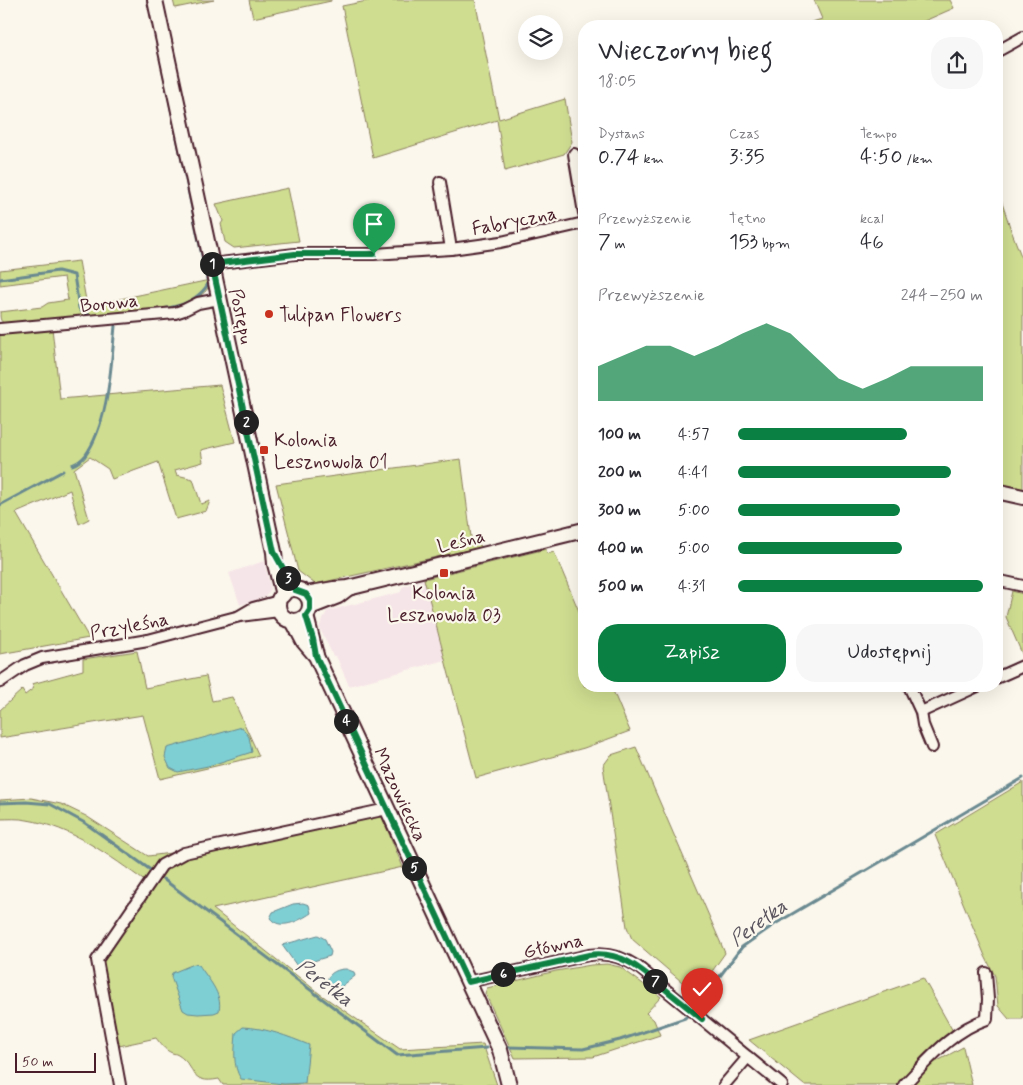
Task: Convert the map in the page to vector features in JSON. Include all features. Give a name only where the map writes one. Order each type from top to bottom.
[{"type":"street","name":"Postępu","points":[[155,0],[274,552],[294,604]]},
{"type":"street","points":[[1003,48],[1023,37]]},
{"type":"street","name":"Fabryczna","points":[[574,154],[578,178]]},
{"type":"street","name":"Fabryczna","points":[[440,182],[451,248]]},
{"type":"street","name":"Fabryczna","points":[[212,264],[295,254],[374,254],[451,248],[501,242],[578,224]]},
{"type":"street","name":"Borowa","points":[[0,329],[178,312],[198,303],[219,299]]},
{"type":"street","points":[[1003,493],[1023,497]]},
{"type":"street","name":"Leśna","points":[[294,604],[338,596],[348,588],[578,531]]},
{"type":"street","points":[[1003,582],[1023,586]]},
{"type":"street","name":"Przyleśna","points":[[0,682],[25,665],[42,658],[148,640],[240,616],[253,608],[294,604]]},
{"type":"street","name":"Mazowiecka","points":[[294,604],[313,639],[316,656],[500,1050],[509,1085]]},
{"type":"street","points":[[1003,675],[1023,666]]},
{"type":"street","points":[[912,692],[921,712],[923,726],[932,747]]},
{"type":"street","points":[[921,712],[965,692]]},
{"type":"street","points":[[120,1085],[97,960],[162,865],[184,853],[387,809]]},
{"type":"street","name":"Główna","points":[[468,982],[589,955],[604,954],[618,957],[632,963],[782,1085]]},
{"type":"street","points":[[904,1085],[936,1051],[973,1025],[987,1019],[986,973]]},
{"type":"street","points":[[724,1085],[748,1057]]},
{"type":"shaded area","points":[[264,561],[271,589],[265,597],[240,605],[229,573]]},
{"type":"shaded area","points":[[424,579],[445,660],[349,686],[336,656],[333,656],[319,627],[327,611],[401,592],[402,587]]},
{"type":"green space","points":[[173,0],[214,0],[175,8]]},
{"type":"green space","points":[[249,0],[331,0],[331,1],[253,18]]},
{"type":"green space","points":[[372,0],[475,0],[499,119],[565,99],[572,142],[564,154],[505,171],[497,120],[373,158],[342,6]]},
{"type":"green space","points":[[814,0],[950,0],[954,8],[927,20],[819,20],[822,19]]},
{"type":"green space","points":[[288,188],[299,241],[234,248],[225,242],[221,224],[223,221],[216,204]]},
{"type":"green space","points":[[1003,206],[1023,261],[1023,490],[1003,485]]},
{"type":"green space","points":[[79,261],[87,306],[209,280],[209,286],[197,297],[198,299],[181,308],[8,325],[2,322],[0,312],[42,307],[48,303],[68,300],[64,277],[0,285],[0,270]]},
{"type":"green space","points":[[52,328],[60,399],[220,385],[235,442],[201,450],[203,462],[175,470],[177,475],[193,479],[201,504],[210,501],[206,511],[176,519],[158,462],[112,479],[108,469],[90,457],[74,469],[89,519],[79,524],[70,490],[16,513],[89,638],[0,654],[0,334]]},
{"type":"green space","points":[[461,459],[471,537],[482,547],[315,584],[298,571],[276,484]]},
{"type":"green space","points":[[546,549],[547,554],[554,552],[578,609],[578,692],[614,692],[630,731],[584,748],[476,778],[424,579]]},
{"type":"green space","points":[[1012,591],[1023,594],[1023,656],[1006,617]]},
{"type":"green space","points":[[137,651],[145,688],[206,676],[212,701],[232,697],[259,756],[160,779],[143,715],[0,738],[0,710],[22,690],[25,695],[34,688],[32,684],[83,670],[83,659]]},
{"type":"green space","points":[[636,747],[725,953],[696,994],[632,939],[627,927],[603,766],[611,755]]},
{"type":"green space","points":[[1023,782],[1023,1019],[1009,1019],[998,1006],[995,976],[935,835]]},
{"type":"green space","points":[[31,798],[61,804],[86,816],[148,856],[171,853],[146,882],[90,844],[60,829],[24,819],[0,819],[0,800]]},
{"type":"green space","points":[[377,815],[382,817],[403,867],[213,909],[320,994],[400,1049],[483,1044],[497,1085],[223,1085],[219,1079],[209,1080],[198,1077],[184,1060],[177,1054],[166,1050],[156,1038],[119,1046],[103,963],[107,951],[161,872],[185,856]]},
{"type":"green space","points":[[607,964],[620,967],[661,997],[646,1013],[654,1020],[660,1035],[593,1057],[515,1058],[485,993],[487,988],[556,971]]},
{"type":"green space","points":[[923,978],[954,1033],[897,1085],[804,1085],[749,1040]]},
{"type":"green space","points":[[963,1047],[972,1085],[912,1085],[932,1064]]},
{"type":"water","points":[[242,727],[249,737],[252,752],[208,766],[178,772],[170,768],[165,757],[167,748]]},
{"type":"water","points":[[303,903],[309,905],[311,913],[295,922],[279,924],[270,918],[273,912],[293,904]]},
{"type":"water","points":[[318,935],[325,939],[331,952],[330,956],[297,966],[282,945]]},
{"type":"water","points":[[194,964],[199,965],[214,987],[219,999],[219,1011],[198,1014],[188,1013],[183,1010],[171,977],[172,973]]},
{"type":"water","points":[[346,969],[354,972],[355,976],[338,989],[329,984],[327,980],[332,973],[337,970]]},
{"type":"water","points":[[243,1027],[268,1031],[309,1045],[305,1083],[284,1084],[241,1079],[236,1068],[235,1051],[236,1033]]},
{"type":"waterway","points":[[123,313],[158,310],[181,305],[201,293],[208,284],[148,0]]},
{"type":"waterway","points":[[0,279],[58,271],[74,275],[79,308],[82,312],[92,316]]},
{"type":"waterway","points":[[72,465],[85,456],[99,427],[108,393],[115,326]]},
{"type":"waterway","points":[[0,505],[63,471]]},
{"type":"waterway","name":"Perełka","points":[[508,1047],[583,1049],[620,1040],[685,1018],[701,1001],[742,947],[775,924],[1023,778]]},
{"type":"waterway","name":"Perełka","points":[[0,803],[26,802],[50,804],[85,823],[152,871]]},
{"type":"waterway","name":"Perełka","points":[[163,879],[397,1055],[487,1048]]},
{"type":"place","name":"Tulipan Flowers","points":[[269,314]]},
{"type":"place","name":"Kolonia Lesznowola 01","points":[[264,450]]},
{"type":"place","name":"Kolonia Lesznowola 03","points":[[444,573]]},
{"type":"route","points":[[374,254],[295,254],[212,264],[274,552],[281,561],[295,590],[300,590],[310,600],[310,610],[306,616],[316,656],[468,982],[589,955],[604,954],[624,959],[638,967],[702,1019]]}]
